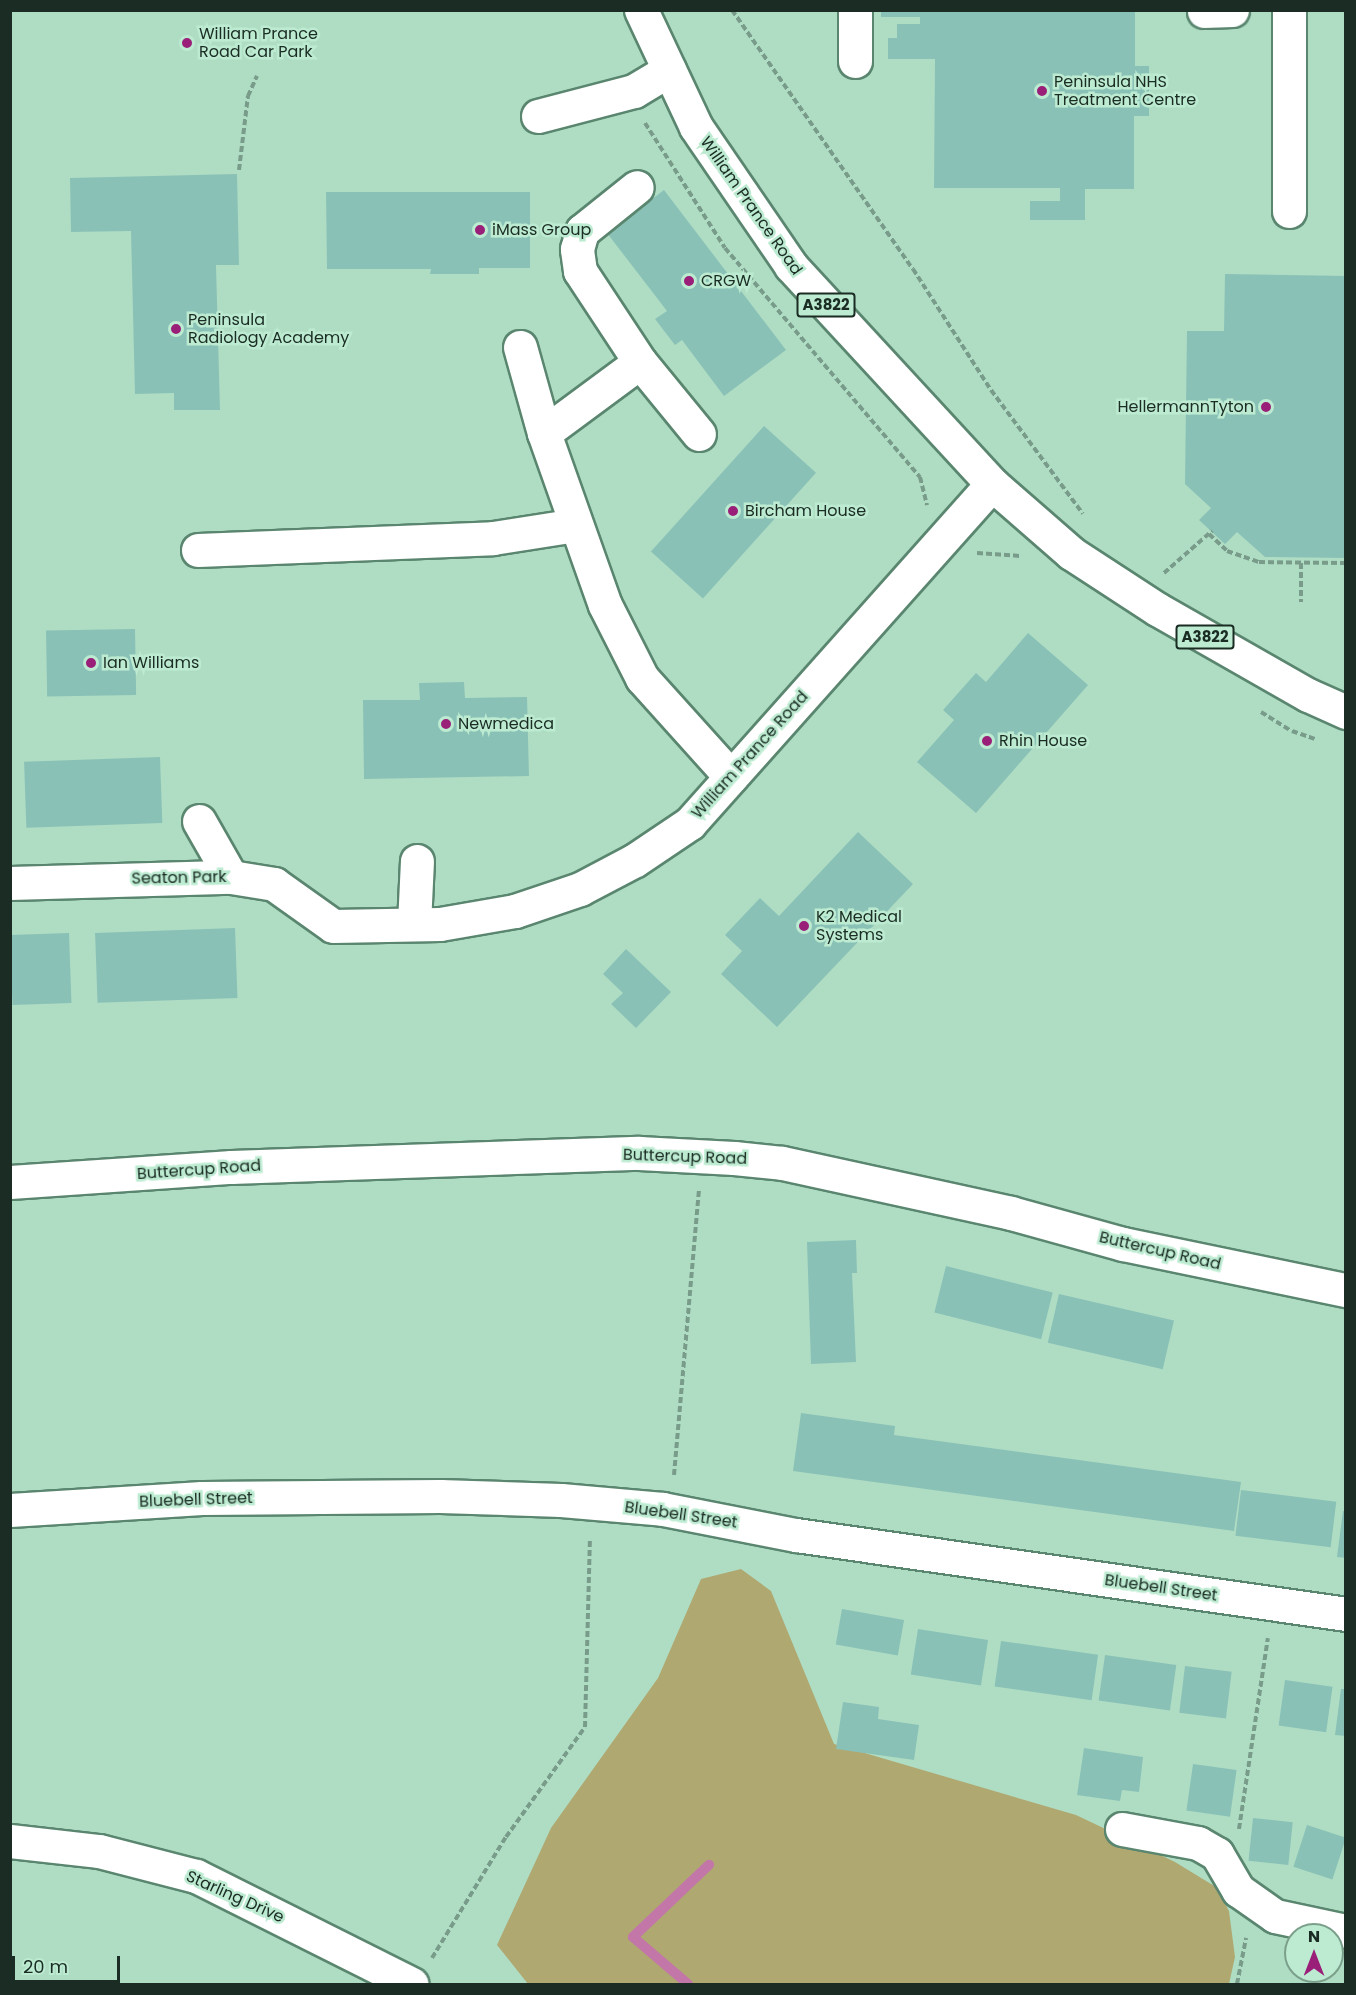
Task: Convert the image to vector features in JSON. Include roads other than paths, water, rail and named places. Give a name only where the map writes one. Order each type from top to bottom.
[{"type":"street","name":"William Prance Road","points":[[641,10],[696,127],[790,266],[992,484],[1071,553],[1157,609],[1308,696],[1346,712]]},
{"type":"street","points":[[855,10],[855,61]]},
{"type":"street","points":[[1204,11],[1232,10]]},
{"type":"street","points":[[1289,10],[1289,211]]},
{"type":"street","points":[[538,116],[634,91],[669,70]]},
{"type":"street","points":[[637,187],[582,231],[578,249],[580,271],[640,362],[699,434]]},
{"type":"street","points":[[520,347],[544,433],[605,605],[642,678],[731,777]]},
{"type":"street","points":[[544,433],[640,362]]},
{"type":"street","name":"William Prance Road","points":[[333,926],[440,924],[515,911],[580,889],[636,860],[690,823],[992,484]]},
{"type":"street","points":[[198,550],[494,538],[576,525]]},
{"type":"street","points":[[199,821],[231,877]]},
{"type":"street","points":[[414,924],[417,861]]},
{"type":"street","name":"Seaton Park","points":[[10,883],[231,877],[274,884],[333,926]]},
{"type":"street","name":"Buttercup Road","points":[[10,1182],[243,1167],[639,1153],[702,1156],[782,1163],[1011,1213],[1124,1244],[1346,1290]]},
{"type":"street","name":"Bluebell Street","points":[[10,1510],[202,1498],[344,1496],[451,1496],[591,1503],[671,1510],[796,1535],[1346,1614]]},
{"type":"street","points":[[1122,1829],[1198,1843],[1217,1854],[1242,1889],[1275,1916],[1346,1931]]},
{"type":"street","name":"Starling Drive","points":[[10,1841],[99,1851],[196,1876],[420,1975]]},
{"type":"waterway","points":[[688,1984],[633,1937],[709,1865]]},
{"type":"place","name":"William Prance Road Car Park","points":[[187,43]]},
{"type":"place","name":"Peninsula NHS Treatment Centre","points":[[1042,91]]},
{"type":"place","name":"iMass Group","points":[[480,230]]},
{"type":"place","name":"CRGW","points":[[689,281]]},
{"type":"place","name":"Peninsula Radiology Academy","points":[[176,329]]},
{"type":"place","name":"HellermannTyton","points":[[1266,407]]},
{"type":"place","name":"Bircham House","points":[[733,511]]},
{"type":"place","name":"Ian Williams","points":[[91,663]]},
{"type":"place","name":"Newmedica","points":[[446,724]]},
{"type":"place","name":"Rhin House","points":[[987,741]]},
{"type":"place","name":"K2 Medical Systems","points":[[804,926]]}]
